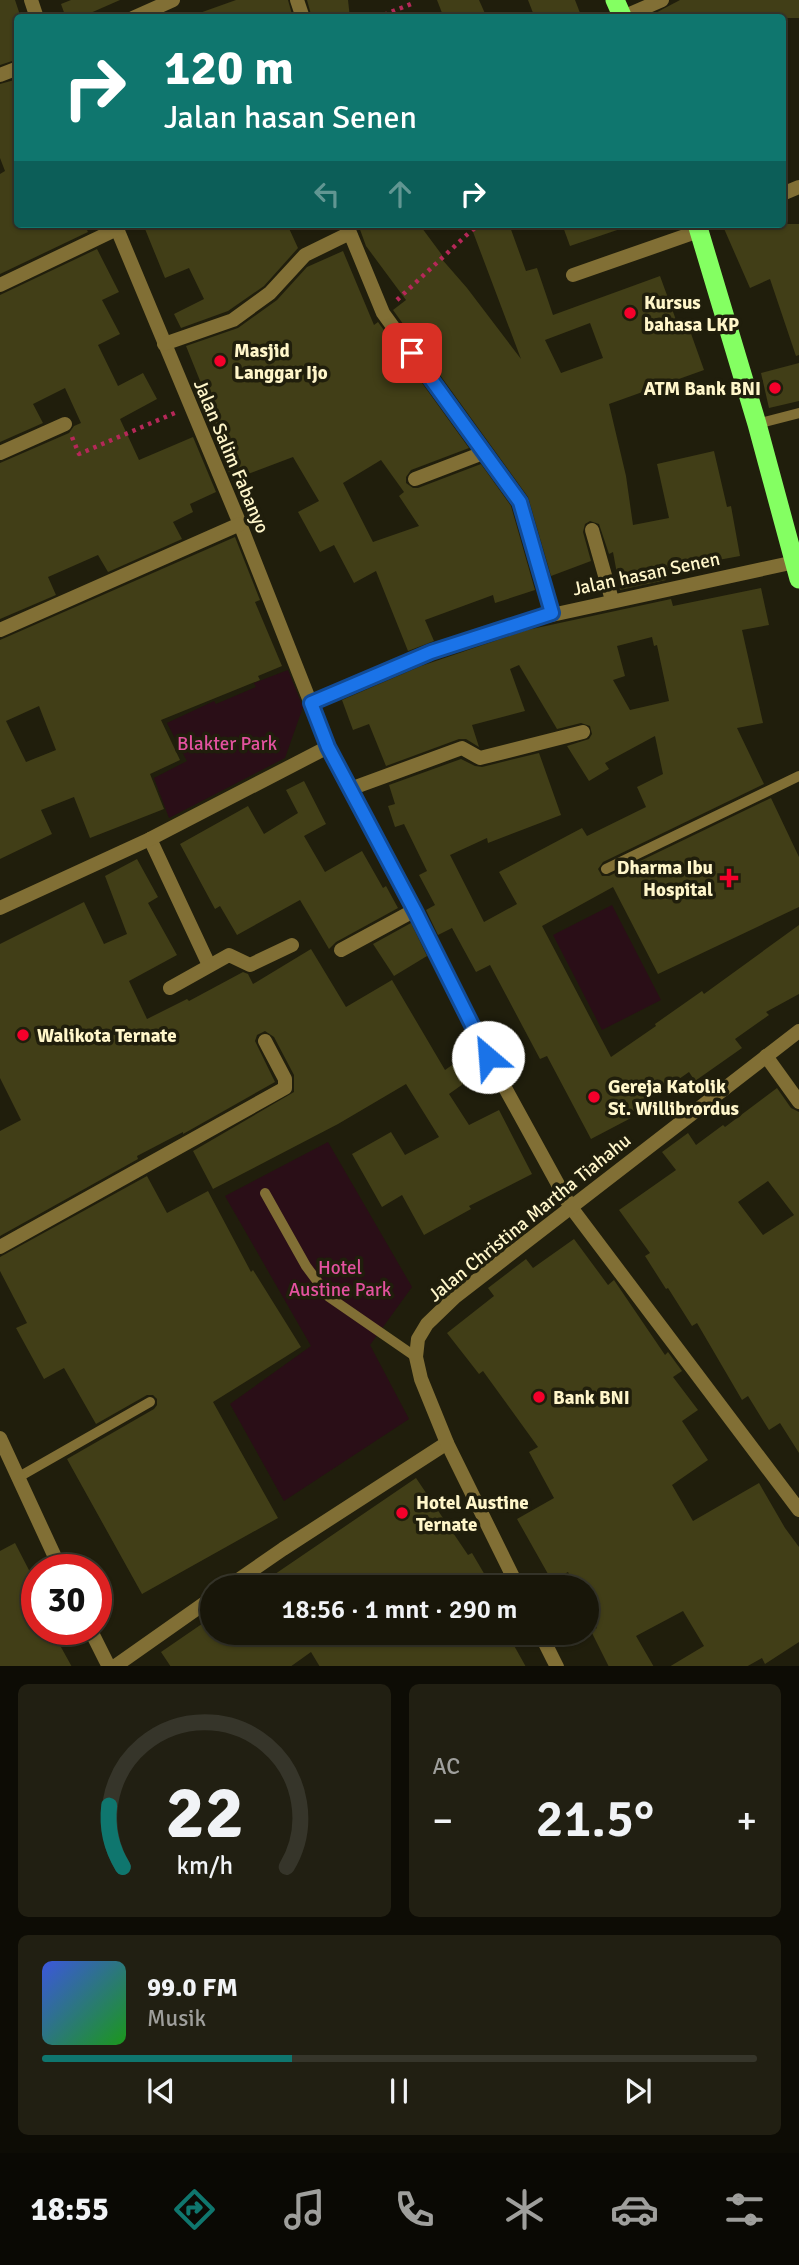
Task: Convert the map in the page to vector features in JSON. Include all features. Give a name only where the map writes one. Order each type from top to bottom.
[{"type":"highway","points":[[700,228],[757,424],[794,532],[797,570]]},
{"type":"street","points":[[142,14],[173,0]]},
{"type":"street","points":[[630,14],[662,0]]},
{"type":"street","points":[[0,285],[112,228]]},
{"type":"street","name":"Jalan Salim Fabanyo","points":[[117,228],[240,524],[328,747],[488,1057],[570,1206],[799,1510]]},
{"type":"street","points":[[573,275],[694,228]]},
{"type":"street","points":[[164,344],[233,320],[270,293],[305,255],[351,233],[383,313],[520,502],[552,613]]},
{"type":"street","points":[[0,453],[65,424]]},
{"type":"street","points":[[415,479],[483,453]]},
{"type":"street","points":[[0,630],[240,524]]},
{"type":"street","points":[[592,530],[612,600]]},
{"type":"street","name":"Jalan hasan Senen","points":[[311,703],[418,657],[552,613],[612,600],[797,570]]},
{"type":"street","points":[[350,789],[462,748],[478,758],[583,732]]},
{"type":"street","points":[[0,908],[150,839],[328,747]]},
{"type":"street","points":[[150,839],[209,965]]},
{"type":"street","points":[[341,950],[415,911]]},
{"type":"street","points":[[170,988],[229,955],[250,965],[292,945]]},
{"type":"street","name":"Jalan Christina Martha Tiahahu","points":[[416,1357],[418,1339],[427,1324],[455,1297],[799,1031]]},
{"type":"street","points":[[0,1247],[285,1088],[285,1079],[265,1041]]},
{"type":"street","points":[[765,1056],[799,1102]]},
{"type":"street","points":[[416,1357],[421,1379],[447,1443],[512,1575]]},
{"type":"street","points":[[0,1438],[53,1554]]},
{"type":"street","points":[[245,1575],[447,1443]]},
{"type":"street","points":[[115,1666],[200,1606]]},
{"type":"street","points":[[98,1645],[108,1666]]},
{"type":"street","points":[[546,1645],[556,1666]]},
{"type":"lane","points":[[757,424],[799,413]]},
{"type":"lane","points":[[606,869],[799,776]]},
{"type":"lane","points":[[265,1194],[306,1266],[329,1297],[416,1357]]},
{"type":"lane","points":[[17,1478],[150,1402]]},
{"type":"path","points":[[386,14],[411,4],[413,0]]},
{"type":"path","points":[[383,313],[476,228]]},
{"type":"path","points":[[65,424],[79,454],[191,407]]},
{"type":"green space","name":"Blakter Park","points":[[288,670],[303,707],[285,758],[169,818],[154,778],[187,761],[167,723],[214,701],[216,704],[256,687],[254,683]]},
{"type":"green space","points":[[612,905],[661,1000],[602,1030],[553,935]]},
{"type":"green space","name":"Hotel Austine Park","points":[[328,1142],[412,1287],[370,1345],[409,1419],[284,1501],[230,1404],[311,1346],[225,1196]]},
{"type":"building","points":[[0,0],[15,0],[20,14],[14,14],[14,60],[0,65]]},
{"type":"building","points":[[71,0],[120,0],[88,14],[65,14],[61,4]]},
{"type":"building","points":[[236,0],[288,0],[292,14],[197,14]]},
{"type":"building","points":[[307,0],[348,0],[350,14],[311,14]]},
{"type":"building","points":[[437,0],[479,0],[485,14],[442,14]]},
{"type":"building","points":[[528,0],[575,0],[580,14],[533,14]]},
{"type":"building","points":[[680,0],[799,0],[799,18],[786,18],[786,14],[654,14]]},
{"type":"building","points":[[14,80],[14,228],[86,228],[88,232],[0,274],[0,174],[5,171],[0,158],[0,84]]},
{"type":"building","points":[[786,224],[799,224],[799,355],[796,356],[770,279],[750,288],[724,228],[786,228]]},
{"type":"building","points":[[145,228],[289,228],[298,248],[264,286],[228,311],[181,328],[174,314],[204,299],[189,268],[165,278]]},
{"type":"building","points":[[359,228],[422,228],[442,255],[440,257],[521,359],[472,228],[510,228],[526,271],[537,268],[553,315],[660,276],[680,331],[689,328],[704,370],[609,404],[626,476],[633,525],[669,518],[657,464],[714,451],[727,507],[731,506],[740,556],[664,570],[666,580],[620,590],[613,552],[609,554],[599,524],[590,521],[585,524],[583,532],[591,561],[551,576],[528,497],[393,310],[406,300],[366,246]],"holes":[[[590,323],[603,358],[561,373],[545,340]]]},
{"type":"building","points":[[563,228],[623,228],[570,246]]},
{"type":"building","points":[[97,249],[119,292],[102,300],[120,334],[98,345],[118,386],[143,373],[157,399],[120,419],[139,460],[193,437],[216,492],[190,504],[193,512],[173,522],[182,539],[108,572],[98,555],[48,577],[56,595],[0,619],[0,463],[69,433],[74,426],[81,423],[65,388],[33,404],[43,423],[0,442],[0,295]]},
{"type":"building","points":[[343,251],[374,325],[378,322],[469,448],[411,470],[406,477],[406,483],[418,488],[481,464],[511,506],[535,590],[495,603],[493,595],[425,620],[434,641],[408,651],[376,571],[354,583],[334,545],[320,552],[298,512],[319,501],[293,457],[232,480],[211,429],[213,428],[204,399],[207,398],[186,346],[238,328],[277,300],[307,267]],"holes":[[[381,460],[404,492],[399,496],[419,526],[373,542],[343,483]]]},
{"type":"building","points":[[799,363],[799,401],[769,408],[761,373]]},
{"type":"building","points":[[235,537],[260,600],[255,602],[282,666],[258,676],[260,680],[161,720],[180,760],[150,774],[164,809],[90,838],[74,797],[41,810],[52,834],[0,859],[0,640]],"holes":[[[39,706],[56,750],[26,762],[6,721]]]},
{"type":"building","points":[[761,588],[769,625],[742,630],[763,723],[737,728],[764,784],[603,862],[598,869],[602,876],[609,876],[771,798],[799,857],[799,907],[658,974],[613,887],[542,926],[611,1057],[799,925],[799,994],[766,1012],[769,1015],[735,1039],[742,1048],[695,1081],[689,1072],[629,1114],[631,1118],[591,1139],[547,1056],[540,1059],[490,965],[476,972],[452,928],[438,935],[426,910],[435,905],[419,875],[427,871],[404,824],[395,827],[388,806],[395,804],[389,785],[461,759],[482,767],[539,753],[561,815],[488,843],[487,838],[450,855],[484,922],[517,904],[499,872],[582,828],[587,836],[646,807],[637,787],[663,774],[655,736],[605,763],[609,769],[589,781],[567,746],[589,739],[592,734],[590,726],[581,723],[557,729],[519,665],[510,669],[525,711],[472,725],[479,747],[466,739],[459,739],[386,766],[369,724],[353,730],[342,700],[421,666],[527,630],[671,599],[673,606]],"holes":[[[652,637],[654,646],[657,645],[669,701],[630,710],[613,680],[625,676],[617,646]]]},
{"type":"building","points":[[304,781],[326,824],[304,836],[325,872],[362,851],[398,908],[336,942],[329,949],[300,900],[237,935],[220,906],[215,909],[180,844],[248,806],[264,834],[298,813],[286,790]]},
{"type":"building","points":[[137,859],[158,897],[148,903],[177,955],[129,981],[147,1019],[187,999],[189,1001],[243,972],[248,974],[253,984],[311,949],[346,1007],[392,980],[445,1070],[465,1056],[477,1074],[449,1094],[469,1125],[499,1110],[532,1174],[469,1206],[471,1209],[424,1235],[402,1195],[382,1207],[352,1154],[391,1132],[405,1155],[439,1137],[406,1084],[338,1124],[213,1189],[193,1151],[294,1092],[294,1075],[274,1037],[265,1031],[257,1035],[255,1041],[275,1082],[183,1134],[137,1156],[138,1159],[0,1236],[0,1131],[21,1120],[0,1078],[0,944],[84,902],[104,944],[127,934],[105,876]]},
{"type":"building","points":[[411,923],[427,956],[394,976],[373,944]]},
{"type":"building","points":[[777,1088],[791,1108],[799,1112],[799,1453],[780,1423],[769,1430],[748,1396],[742,1400],[697,1323],[692,1326],[668,1288],[666,1289],[645,1256],[650,1253],[619,1210],[676,1170],[662,1152],[688,1133],[696,1145],[723,1125],[725,1127]],"holes":[[[768,1181],[794,1215],[763,1235],[738,1202]]]},
{"type":"building","points":[[147,1176],[167,1213],[208,1191],[251,1272],[253,1270],[301,1347],[213,1402],[278,1518],[142,1594],[67,1459],[154,1409],[157,1399],[153,1395],[147,1395],[96,1424],[64,1368],[44,1379],[16,1328],[27,1323],[0,1271],[0,1257]]},
{"type":"building","points":[[574,1239],[608,1285],[614,1280],[665,1355],[668,1352],[682,1371],[673,1377],[698,1410],[682,1421],[708,1460],[672,1485],[693,1521],[759,1483],[799,1547],[799,1642],[765,1664],[762,1658],[748,1666],[671,1666],[704,1646],[683,1611],[636,1636],[653,1666],[608,1666],[598,1645],[599,1575],[569,1575],[568,1572],[563,1575],[549,1575],[517,1519],[554,1498],[529,1452],[538,1447],[483,1371],[479,1374],[447,1333],[494,1296],[488,1288],[526,1259],[533,1268]]},
{"type":"building","name":"Hotel Austine Ternate","points":[[416,1478],[468,1555],[472,1553],[485,1575],[274,1575]]},
{"type":"building","points":[[15,1543],[21,1555],[21,1645],[60,1645],[71,1666],[0,1666],[0,1551]]},
{"type":"building","points":[[200,1625],[200,1645],[514,1645],[525,1666],[319,1666],[311,1652],[291,1666],[170,1666],[161,1652]]},
{"type":"place","name":"Kursus bahasa LKP","points":[[630,313]]},
{"type":"place","name":"Masjid Langgar Ijo","points":[[220,361]]},
{"type":"place","name":"ATM Bank BNI","points":[[775,388]]},
{"type":"place","name":"Dharma Ibu Hospital","points":[[729,878]]},
{"type":"place","name":"Walikota Ternate","points":[[23,1035]]},
{"type":"place","name":"Gereja Katolik St. Willibrordus","points":[[594,1097]]},
{"type":"place","name":"Bank BNI","points":[[539,1397]]},
{"type":"place","name":"Hotel Austine Ternate","points":[[402,1513]]},
{"type":"route","points":[[412,353],[520,502],[552,613],[431,652],[311,703],[328,747],[488,1057]]}]
